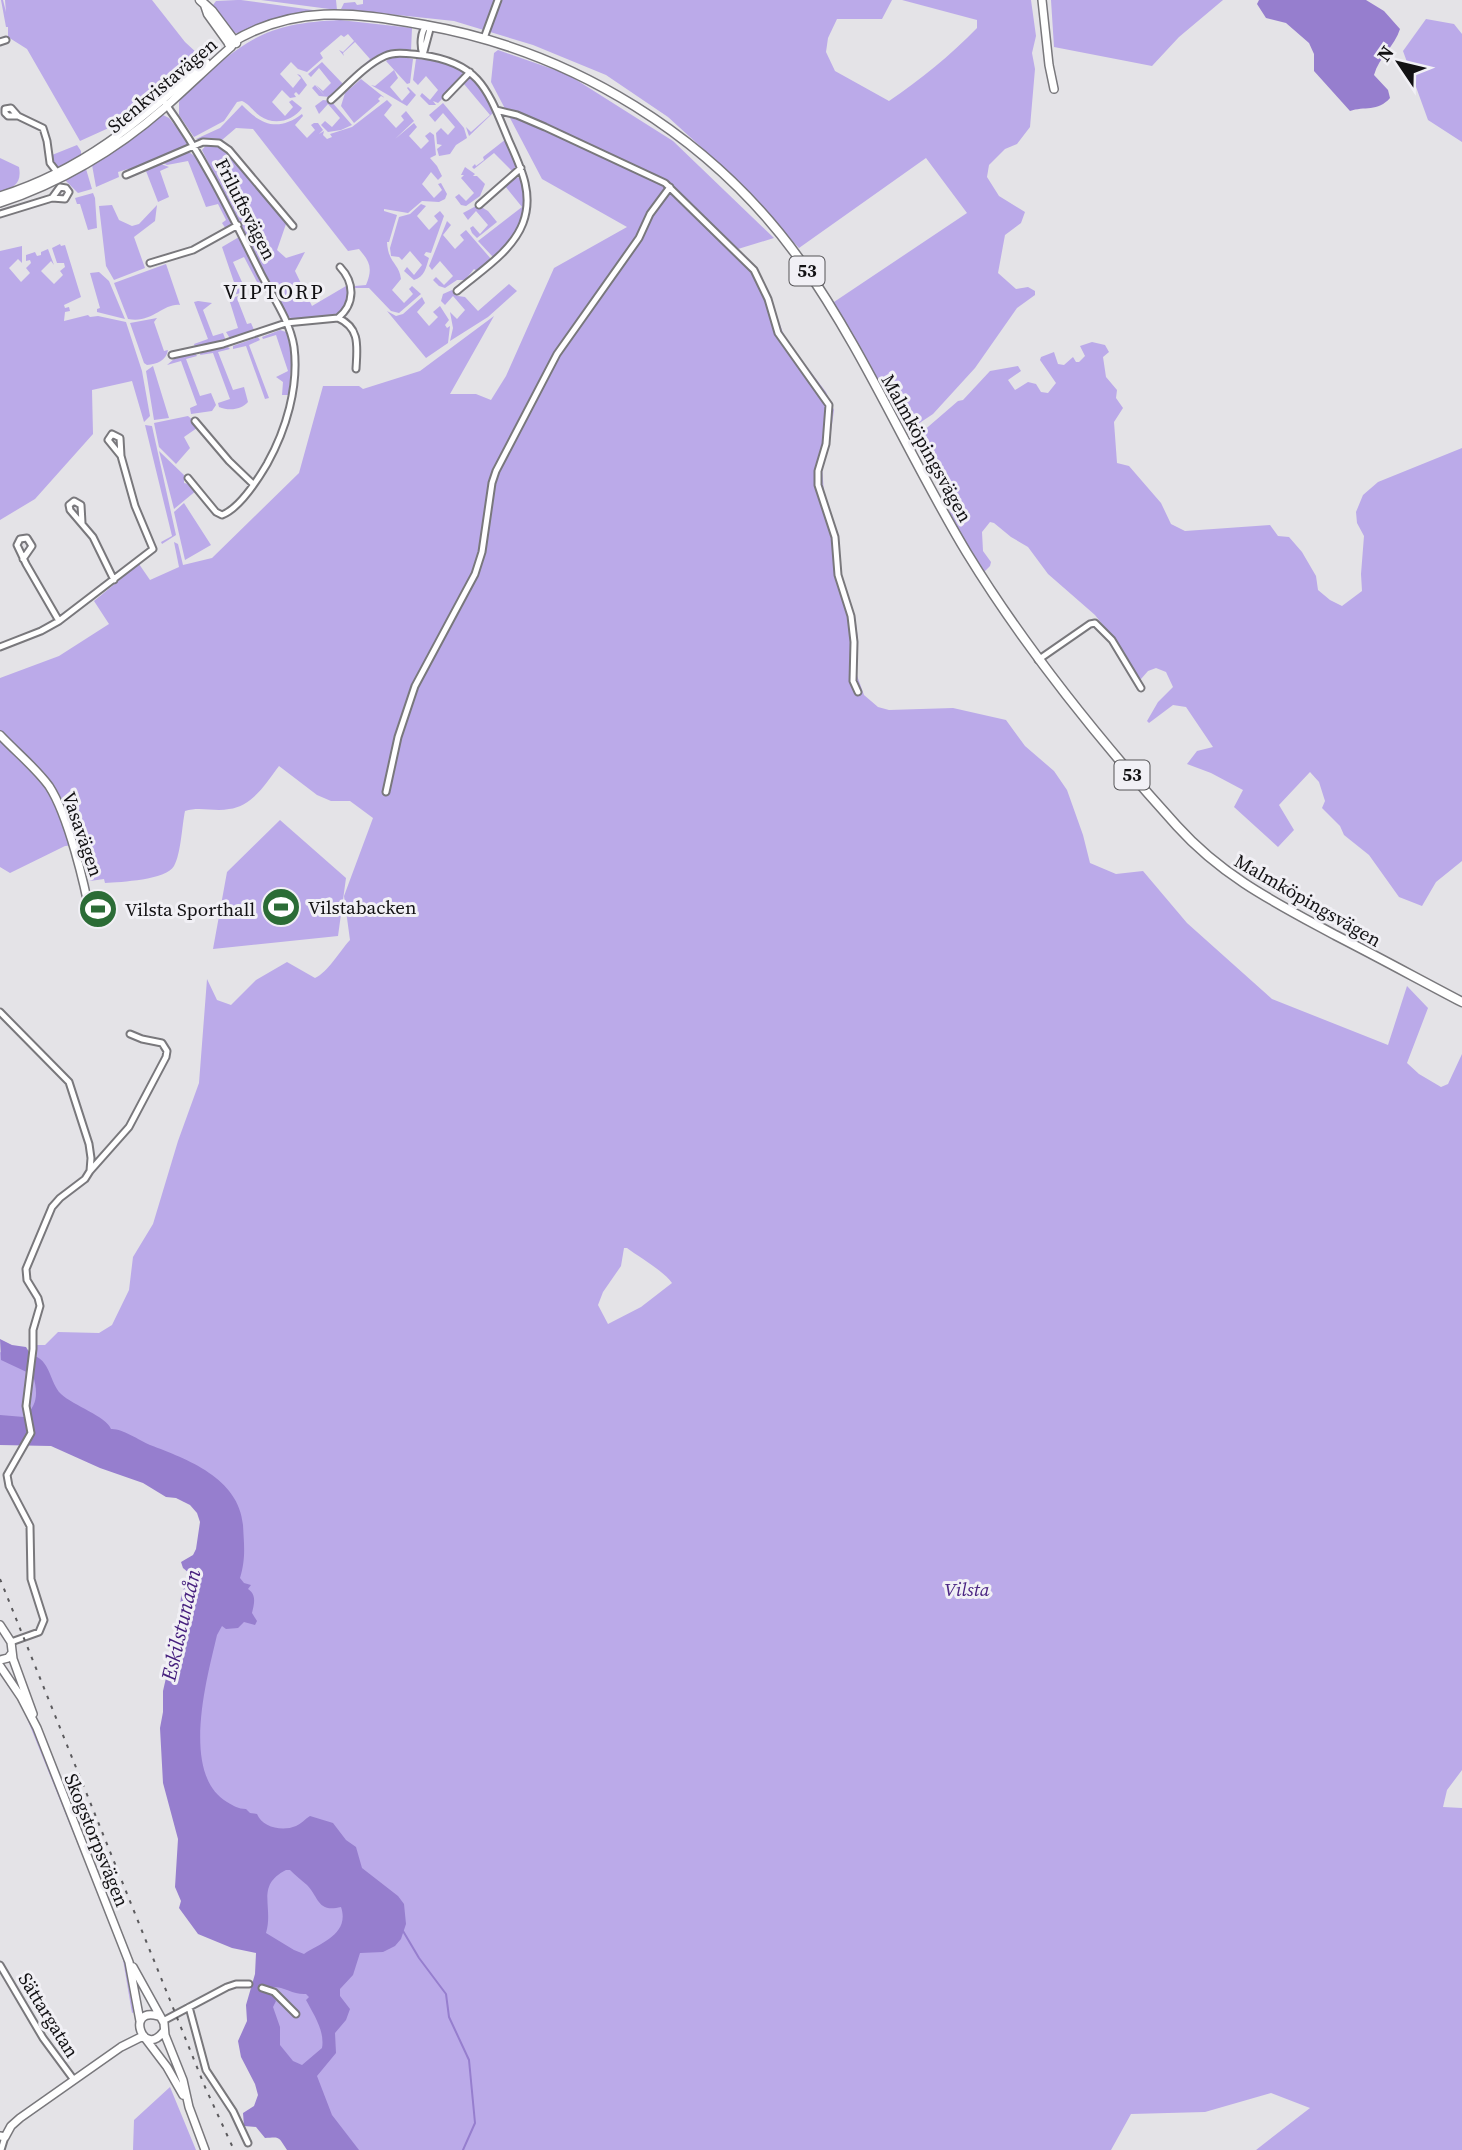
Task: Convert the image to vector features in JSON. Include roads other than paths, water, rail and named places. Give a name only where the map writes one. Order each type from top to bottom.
[{"type":"main road","points":[[1042,0],[1054,89]]},
{"type":"main road","points":[[202,2],[232,44]]},
{"type":"main road","name":"Malmköpingsvägen","points":[[232,44],[268,23],[287,17],[312,16],[353,16],[427,25],[484,38],[556,64],[633,104],[704,156],[761,213],[799,258],[965,549],[1038,660],[1174,824],[1204,855],[1275,904],[1462,1002]]},
{"type":"main road","name":"Stenkvistavägen","points":[[0,203],[122,141],[232,44]]},
{"type":"main road","name":"Stenkvistavägen","points":[[0,196],[58,175]]},
{"type":"main road","name":"Vasavägen","points":[[0,735],[32,765],[54,795],[85,885],[91,920]]},
{"type":"main road","points":[[0,1625],[6,1638]]},
{"type":"main road","name":"Skogstorpsvägen","points":[[6,1638],[37,1728]]},
{"type":"main road","points":[[0,1660],[8,1658],[12,1653]]},
{"type":"main road","name":"Skogstorpsvägen","points":[[0,1666],[21,1697],[37,1728],[130,1962],[161,2019]]},
{"type":"main road","name":"Skogstorpsvägen","points":[[130,1962],[140,2024]]},
{"type":"main road","points":[[121,2047],[149,2015],[161,2019],[183,2080],[189,2107]]},
{"type":"main road","points":[[140,2024],[144,2037],[172,2075],[189,2107],[205,2150]]},
{"type":"main road","points":[[3,2136],[16,2122],[121,2047],[144,2037],[156,2038],[164,2031]]},
{"type":"street","points":[[484,38],[498,0]]},
{"type":"street","points":[[423,55],[430,29],[427,25]]},
{"type":"street","points":[[331,100],[385,56],[405,53],[451,60],[483,84],[521,168],[527,202],[521,229],[507,247],[457,291]]},
{"type":"street","points":[[446,97],[470,72]]},
{"type":"street","name":"Friluftsvägen","points":[[165,103],[195,146],[237,225],[286,323],[295,355],[290,405],[276,447],[253,484],[229,511],[222,515],[216,512],[188,478]]},
{"type":"street","points":[[496,110],[545,127],[657,179],[670,187],[750,264],[768,299],[778,333],[829,405],[825,449],[817,478],[835,537],[838,575],[851,616],[854,642],[853,681],[858,692]]},
{"type":"street","points":[[18,116],[43,128],[50,163],[58,175]]},
{"type":"street","points":[[126,176],[209,141],[224,145],[293,226]]},
{"type":"street","points":[[479,205],[521,168]]},
{"type":"street","points":[[386,792],[398,737],[415,686],[475,574],[482,552],[496,471],[557,354],[639,238],[650,214],[670,187]]},
{"type":"street","points":[[0,214],[52,198]]},
{"type":"street","points":[[150,263],[193,250],[237,225]]},
{"type":"street","points":[[172,355],[223,344],[286,323],[338,318],[347,309],[352,296],[349,278],[340,267]]},
{"type":"street","points":[[338,318],[351,327],[356,337],[356,369]]},
{"type":"street","points":[[195,421],[253,484]]},
{"type":"street","points":[[1,645],[59,621],[153,549],[135,506],[121,456]]},
{"type":"street","points":[[82,523],[101,551],[114,580]]},
{"type":"street","points":[[23,559],[59,621]]},
{"type":"street","points":[[1038,660],[1090,624],[1095,624],[1112,640],[1142,688]]},
{"type":"street","points":[[0,1012],[69,1082],[89,1144],[90,1171]]},
{"type":"street","points":[[6,1638],[39,1632],[44,1620],[31,1579],[30,1526],[7,1480],[10,1468],[31,1433],[27,1410],[33,1330],[40,1302],[27,1280],[27,1264],[52,1207],[64,1194],[82,1182],[129,1127],[166,1057],[167,1051],[162,1043],[130,1034]]},
{"type":"street","name":"Sättargatan","points":[[0,1965],[43,2038],[74,2080]]},
{"type":"street","points":[[161,2019],[227,1987],[248,1984]]},
{"type":"street","points":[[261,1988],[271,1990],[296,2014]]},
{"type":"street","points":[[189,2007],[206,2070],[233,2111],[248,2143]]},
{"type":"street","points":[[1,2150],[3,2136]]},
{"type":"water","points":[[1259,0],[1366,0],[1384,11],[1400,29],[1374,75],[1388,90],[1390,98],[1376,107],[1350,111],[1314,71],[1314,54],[1309,43],[1286,23],[1266,18],[1257,4]]},
{"type":"water","name":"Eskilstunaån","points":[[0,1339],[12,1345],[26,1347],[31,1355],[38,1357],[46,1366],[61,1394],[103,1420],[111,1429],[125,1432],[209,1473],[232,1495],[239,1509],[244,1545],[240,1578],[251,1585],[248,1589],[254,1597],[252,1613],[257,1621],[255,1625],[244,1622],[238,1628],[226,1629],[222,1626],[217,1635],[203,1699],[201,1748],[204,1770],[213,1789],[227,1802],[257,1814],[268,1825],[291,1828],[310,1816],[333,1823],[346,1840],[356,1847],[362,1868],[398,1896],[404,1904],[406,1924],[401,1939],[395,1946],[383,1952],[360,1953],[353,1975],[340,1989],[340,1996],[350,2009],[346,2020],[335,2033],[336,2053],[317,2076],[332,2115],[359,2150],[287,2150],[278,2138],[265,2138],[256,2127],[244,2126],[243,2113],[254,2106],[258,2095],[241,2057],[238,2041],[247,2021],[246,2005],[255,1974],[256,1953],[232,1948],[198,1934],[179,1908],[181,1901],[175,1887],[178,1839],[163,1783],[160,1728],[163,1691],[178,1625],[181,1597],[189,1573],[181,1562],[193,1555],[196,1549],[200,1522],[197,1513],[190,1505],[176,1498],[166,1497],[143,1483],[100,1468],[51,1446],[0,1445],[0,1415],[24,1417],[32,1408],[36,1393],[33,1375],[1,1360]],"holes":[[[290,1870],[307,1885],[323,1906],[341,1907],[343,1916],[338,1931],[332,1937],[304,1954],[266,1933],[268,1890],[277,1876]],[[271,1987],[306,1994],[309,1997],[306,2000],[323,2042],[322,2048],[302,2065],[293,2061],[280,2045],[280,2027],[273,2007],[276,2001],[269,1991]]]},
{"type":"waterway","points":[[403,1931],[446,1994],[449,2017],[469,2060],[475,2123],[463,2150]]},
{"type":"railway","points":[[0,1579],[205,2087],[234,2150]]},
{"type":"place","name":"Vilstabacken","points":[[281,907]]},
{"type":"place","name":"Vilsta Sporthall","points":[[98,909]]},
{"type":"district","name":"VIPTORP","points":[[274,292]]},
{"type":"park label","name":"Vilsta","points":[[967,1589]]}]
